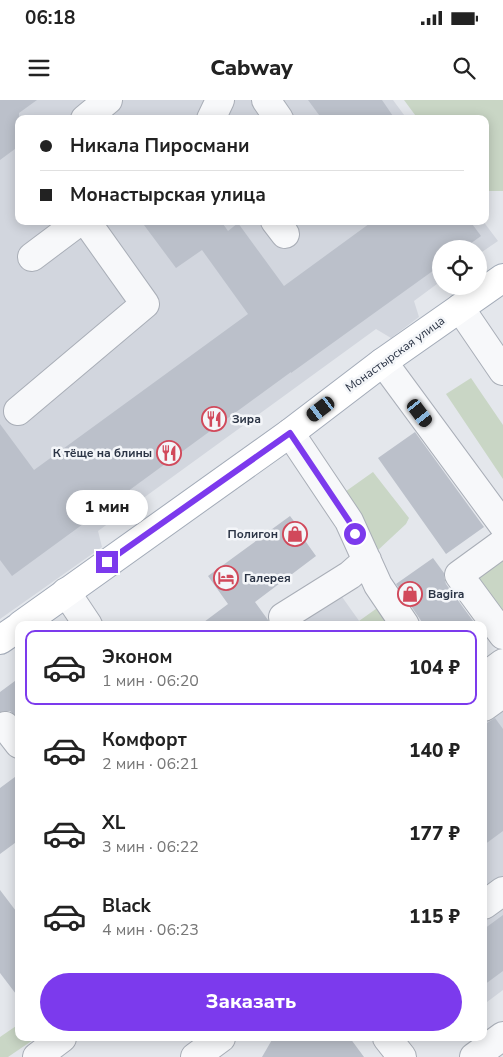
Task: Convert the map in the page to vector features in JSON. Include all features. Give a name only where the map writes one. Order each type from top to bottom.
[{"type":"main road","name":"Монастырская улица","points":[[25,621],[290,433],[383,362],[503,278]]},
{"type":"street","points":[[91,115],[108,100]]},
{"type":"street","points":[[213,115],[220,100]]},
{"type":"street","points":[[266,100],[276,115]]},
{"type":"street","points":[[32,257],[75,225]]},
{"type":"street","points":[[18,411],[145,304],[89,225]]},
{"type":"street","points":[[460,308],[503,371]]},
{"type":"street","points":[[383,362],[503,526]]},
{"type":"street","points":[[290,433],[349,521],[378,585],[403,621]]},
{"type":"street","points":[[503,543],[459,575],[503,635]]},
{"type":"street","points":[[283,617],[350,575],[367,560]]},
{"type":"street","points":[[66,592],[85,621]]},
{"type":"street","points":[[487,675],[503,663]]},
{"type":"street","points":[[487,705],[503,693]]},
{"type":"street","points":[[487,903],[503,891]]},
{"type":"street","points":[[474,1057],[503,1036]]},
{"type":"street","points":[[37,1057],[58,1041]]},
{"type":"street","points":[[195,1057],[217,1041]]},
{"type":"street","points":[[389,1041],[402,1057]]},
{"type":"shaded area","points":[[0,100],[393,100],[404,115],[15,115],[15,225],[486,225],[498,241],[487,249],[487,240],[432,240],[432,288],[414,301],[419,317],[391,338],[376,329],[98,531],[102,547],[0,619]]},
{"type":"shaded area","points":[[340,594],[359,621],[303,621]]},
{"type":"shaded area","points":[[503,670],[503,990],[487,1002],[487,681]]},
{"type":"green space","points":[[404,100],[503,100],[503,191],[489,191],[489,115],[415,115]]},
{"type":"green space","points":[[471,378],[503,425],[503,479],[446,394]]},
{"type":"green space","points":[[373,472],[409,518],[406,524],[377,551],[342,494]]},
{"type":"green space","points":[[503,555],[503,621],[474,579]]},
{"type":"green space","points":[[387,601],[401,621],[359,621]]},
{"type":"green space","points":[[15,1027],[15,1041],[32,1041],[8,1057],[0,1057],[0,1037]]},
{"type":"building","points":[[0,100],[37,100],[19,113],[19,115],[15,115],[15,149],[0,160]]},
{"type":"building","points":[[308,100],[382,100],[392,115],[319,115]]},
{"type":"building","points":[[144,225],[224,225],[228,231],[236,225],[239,225],[284,286],[368,225],[473,225],[481,236],[475,240],[432,240],[432,271],[12,576],[0,560],[0,424],[34,470],[248,314],[202,250],[176,268]]},
{"type":"building","points":[[415,432],[484,527],[446,554],[378,458]]},
{"type":"building","points":[[290,516],[303,533],[301,535],[316,556],[255,602],[268,621],[205,621],[228,604],[208,576]]},
{"type":"building","points":[[433,558],[444,573],[446,584],[473,621],[421,621],[396,584]]},
{"type":"building","points":[[15,681],[15,715],[10,711],[0,712],[0,692]]},
{"type":"building","points":[[495,718],[503,729],[503,831],[487,843],[487,723]]},
{"type":"building","points":[[15,777],[15,843],[0,854],[0,788]]},
{"type":"building","points":[[0,890],[15,910],[15,993],[0,973]]},
{"type":"building","points":[[503,915],[503,971],[487,983],[487,927]]},
{"type":"building","points":[[271,1041],[352,1041],[364,1057],[262,1057]]},
{"type":"place","name":"Зира","points":[[214,419]]},
{"type":"place","name":"К тёще на блины","points":[[169,453]]},
{"type":"place","name":"Полигон","points":[[295,534]]},
{"type":"place","name":"Галерея","points":[[226,578]]},
{"type":"place","name":"Bagira","points":[[410,594]]},
{"type":"route","points":[[107,562],[290,433],[349,521],[355,534]]}]
